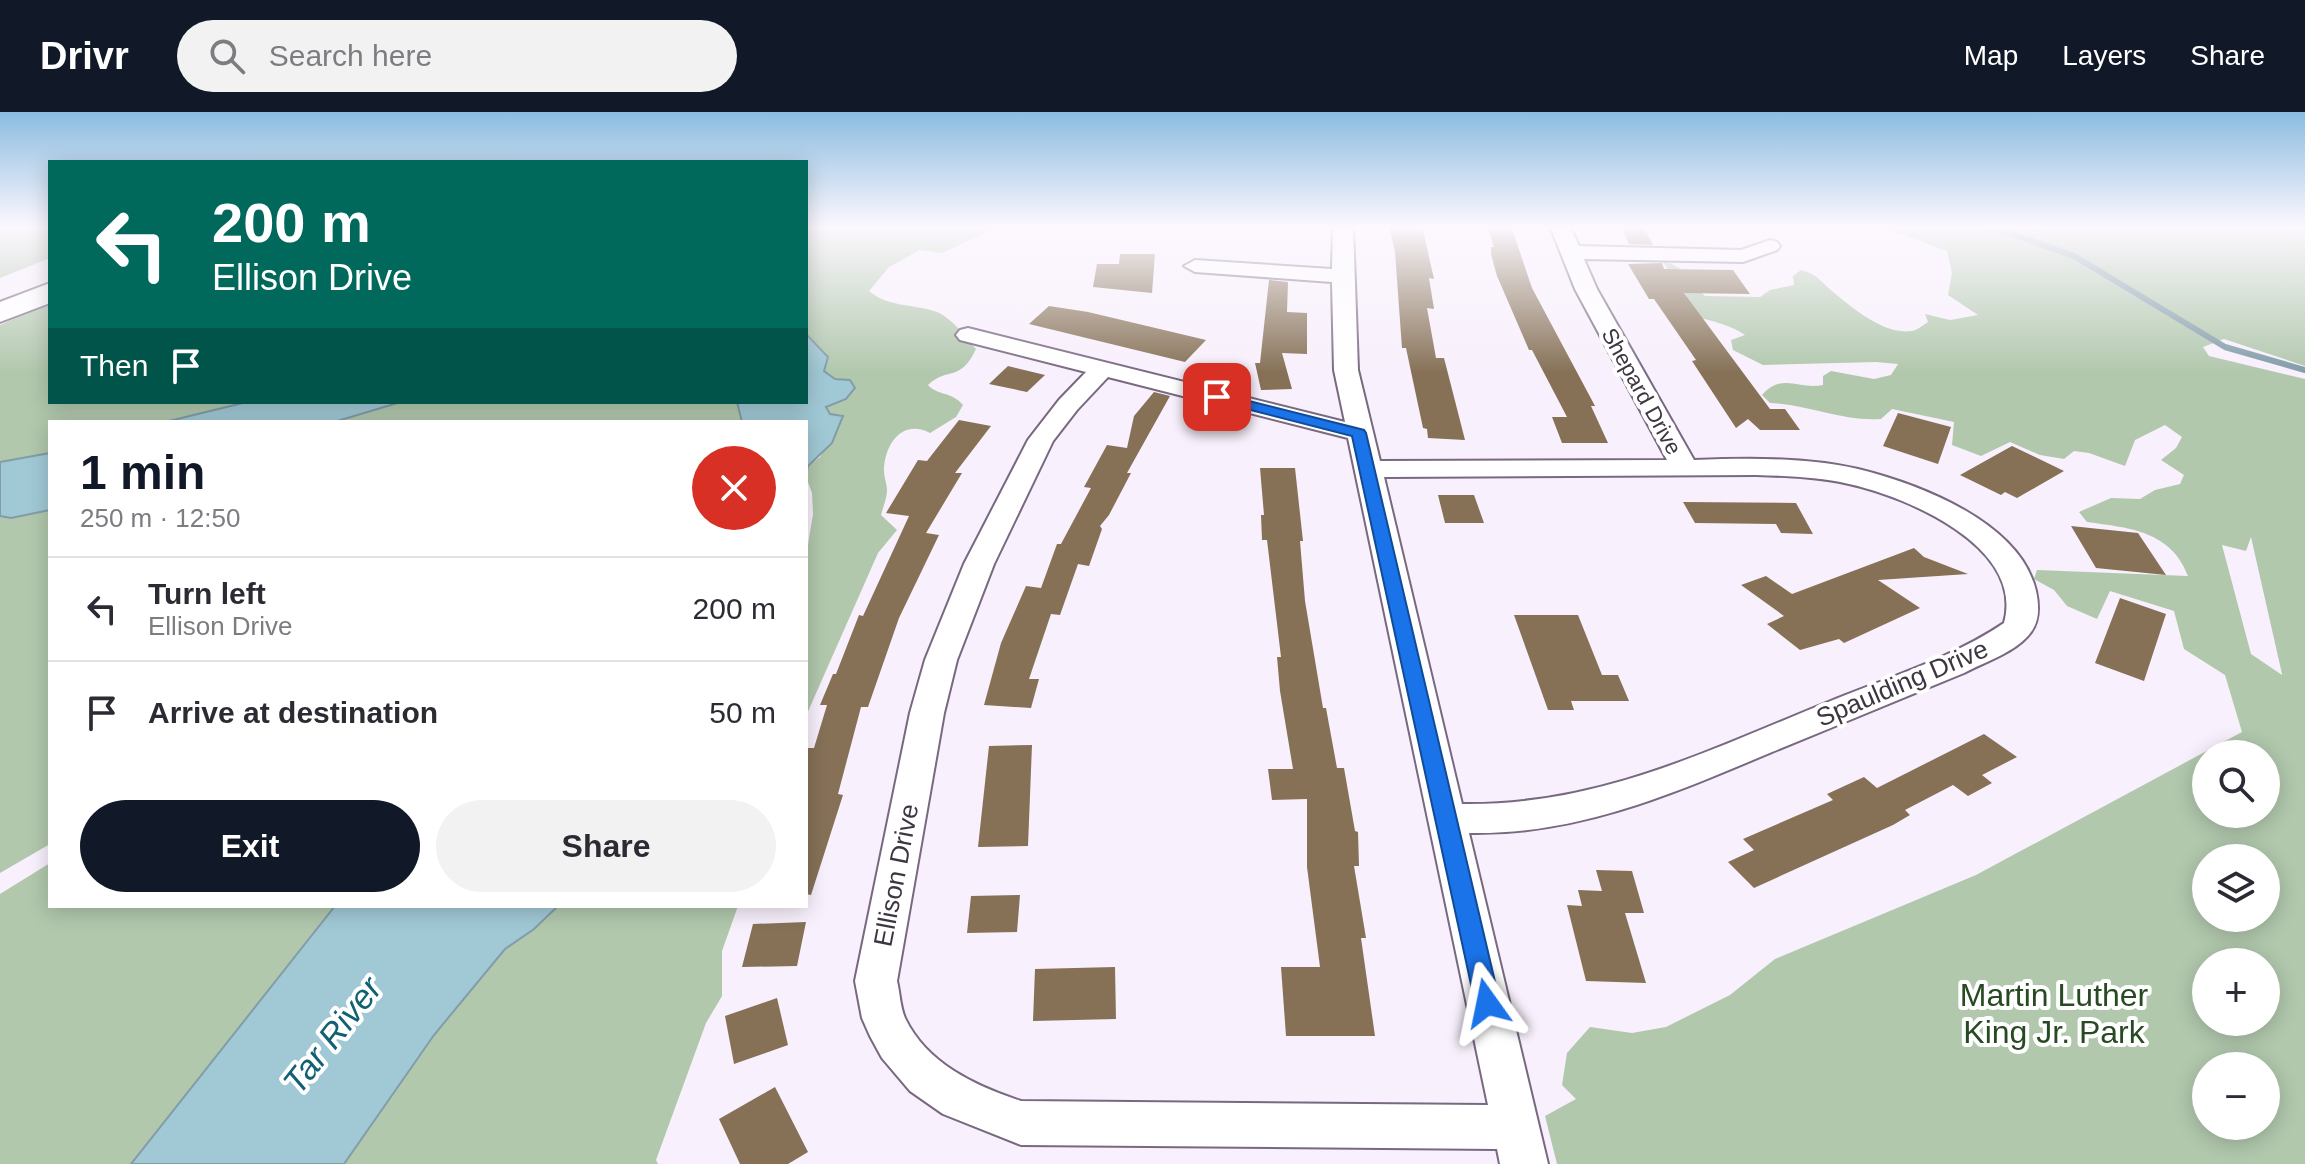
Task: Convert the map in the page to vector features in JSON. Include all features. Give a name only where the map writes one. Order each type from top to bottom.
[{"type":"highway","points":[[0,285],[25,275]]},
{"type":"highway","points":[[0,313],[48,293]]},
{"type":"street","points":[[1331,275],[1345,276],[1343,315],[1346,370],[1524,1164]]},
{"type":"street","name":"Shepard Drive","points":[[1580,275],[1685,468]]},
{"type":"street","points":[[968,335],[1359,433]]},
{"type":"street","name":"Ellison Drive","points":[[1103,369],[1068,405],[1041,440],[979,564],[941,660],[927,713],[876,981],[884,1021],[915,1069],[966,1105],[1021,1123],[1515,1127]]},
{"type":"street","name":"Spaulding Drive","points":[[1367,469],[1685,468],[1830,472],[1876,483],[1940,507],[1972,527],[1999,551],[2016,575],[2023,602],[2018,628],[1998,642],[1952,665],[1641,792],[1556,812],[1504,819],[1446,818]]},
{"type":"green space","points":[[808,275],[882,275],[869,291],[892,303],[926,309],[946,317],[976,349],[965,366],[928,385],[963,405],[956,417],[930,433],[920,429],[903,432],[887,452],[884,471],[887,493],[881,515],[897,530],[878,553],[808,711],[808,545],[813,514],[808,466],[820,457],[843,417],[830,414],[825,407],[846,399],[850,380],[835,379],[824,371],[827,357],[808,336]]},
{"type":"green space","name":"Martin Luther King Jr. Park","points":[[1672,275],[1686,275],[1705,296],[1760,297],[1770,290],[1794,285],[1794,275],[1813,275],[1849,305],[1890,329],[1913,331],[1928,322],[1925,314],[1950,320],[1978,315],[1948,295],[1952,275],[2305,275],[2305,366],[2224,339],[2203,347],[2209,356],[2305,379],[2305,1164],[1557,1164],[1545,1116],[1576,1099],[1562,1085],[1567,1053],[1590,1027],[1632,1033],[1666,1027],[1730,995],[1775,959],[1976,875],[2192,759],[2192,828],[2280,828],[2280,740],[2227,740],[2242,732],[2225,675],[2184,649],[2174,611],[2110,591],[2097,619],[2067,606],[2054,590],[2034,579],[2037,570],[2188,576],[2181,561],[2160,541],[2133,530],[2087,522],[2079,512],[2111,498],[2140,499],[2155,490],[2180,484],[2184,475],[2161,460],[2176,448],[2182,437],[2165,425],[2135,440],[2125,466],[2074,451],[2064,459],[2040,455],[2010,442],[1981,456],[1952,445],[1954,422],[1892,409],[1881,419],[1867,419],[1770,403],[1762,395],[1777,384],[1823,385],[1823,376],[1831,371],[1874,379],[1891,375],[1898,364],[1763,365],[1733,350],[1731,340],[1745,335],[1735,329],[1658,305],[1664,302],[1682,304],[1687,297]],"holes":[[[2251,537],[2282,675],[2251,654],[2222,545],[2246,551]]]},
{"type":"green space","points":[[48,304],[48,404],[239,404],[173,420],[48,420],[48,453],[0,462],[0,325]]},
{"type":"green space","points":[[394,404],[738,404],[742,420],[341,420]]},
{"type":"green space","points":[[48,510],[48,845],[0,873],[0,516],[12,518]]},
{"type":"green space","points":[[48,864],[48,908],[333,908],[131,1164],[0,1164],[0,894]]},
{"type":"green space","points":[[556,908],[737,908],[722,951],[722,996],[706,1023],[656,1160],[658,1164],[344,1164],[434,1035],[505,949],[534,929]]},
{"type":"water","points":[[808,336],[828,357],[824,371],[835,379],[850,380],[855,388],[846,399],[826,407],[830,414],[843,416],[832,443],[808,466],[808,420],[742,420],[738,404],[808,404]]},
{"type":"water","points":[[239,404],[394,404],[341,420],[173,420]]},
{"type":"water","points":[[48,453],[48,510],[11,518],[0,516],[0,462]]},
{"type":"water","name":"Tar River","points":[[333,908],[556,908],[534,929],[505,949],[434,1035],[344,1164],[131,1164]]},
{"type":"building","points":[[1095,275],[1153,275],[1152,293],[1093,287]]},
{"type":"building","points":[[1397,275],[1433,275],[1434,279],[1429,278],[1434,309],[1427,308],[1436,358],[1444,358],[1465,440],[1428,438],[1427,429],[1423,428],[1406,348],[1402,348]]},
{"type":"building","points":[[1528,275],[1595,406],[1591,406],[1608,443],[1562,443],[1552,417],[1567,417],[1532,350],[1529,350],[1497,276]]},
{"type":"building","points":[[1635,275],[1737,275],[1750,294],[1684,293],[1770,409],[1785,409],[1800,430],[1760,430],[1748,419],[1736,428],[1692,361],[1696,360],[1654,299],[1649,299]]},
{"type":"building","points":[[1269,280],[1288,282],[1287,312],[1307,313],[1307,354],[1282,353],[1292,389],[1261,390],[1255,363],[1260,363]]},
{"type":"building","points":[[1049,306],[1206,340],[1185,362],[1029,324]]},
{"type":"building","points":[[1008,366],[1045,375],[1027,392],[989,384]]},
{"type":"building","points":[[1154,392],[1170,396],[1127,473],[1131,473],[1109,515],[1100,526],[1102,529],[1089,566],[1078,564],[1060,615],[1051,614],[1029,679],[1039,679],[1031,708],[984,705],[1001,643],[1026,586],[1041,588],[1057,544],[1061,544],[1091,488],[1084,487],[1107,445],[1127,448],[1134,416]]},
{"type":"building","points":[[1898,413],[1951,427],[1938,464],[1883,446]]},
{"type":"building","points":[[959,420],[991,426],[955,473],[962,473],[926,533],[939,535],[899,618],[868,707],[861,707],[838,794],[843,795],[811,895],[808,894],[808,748],[814,748],[827,705],[820,705],[833,674],[836,674],[859,615],[863,616],[909,516],[886,513],[918,460],[927,461]]},
{"type":"building","points":[[2012,446],[2064,471],[2017,498],[2005,492],[2001,495],[1960,475]]},
{"type":"building","points":[[1260,468],[1295,468],[1303,541],[1300,541],[1305,601],[1323,708],[1326,708],[1337,768],[1344,768],[1355,831],[1358,832],[1359,866],[1354,866],[1366,938],[1361,938],[1375,1036],[1286,1036],[1281,967],[1320,967],[1307,867],[1307,799],[1272,800],[1268,769],[1293,769],[1280,691],[1277,657],[1281,657],[1267,540],[1262,540],[1261,515],[1264,515]]},
{"type":"building","points":[[1438,495],[1474,495],[1484,523],[1445,523]]},
{"type":"building","points":[[1683,502],[1796,503],[1813,534],[1781,533],[1776,524],[1695,523]]},
{"type":"building","points":[[2071,526],[2138,533],[2166,575],[2096,568]]},
{"type":"building","points":[[1914,548],[1924,557],[1968,574],[1878,580],[1920,608],[1844,643],[1839,639],[1800,650],[1767,624],[1784,616],[1741,585],[1766,576],[1792,594]]},
{"type":"building","points":[[2120,598],[2166,614],[2144,681],[2095,663]]},
{"type":"building","points":[[1514,615],[1578,615],[1602,675],[1618,675],[1629,701],[1571,701],[1574,710],[1548,710]]},
{"type":"building","points":[[1984,734],[2017,757],[1982,775],[1992,783],[1968,796],[1953,785],[1905,810],[1910,815],[1893,825],[1754,888],[1728,862],[1754,850],[1743,839],[1833,800],[1827,794],[1864,777],[1877,788]]},
{"type":"building","points":[[1032,745],[1028,846],[978,847],[989,746]]},
{"type":"building","points":[[1596,870],[1632,871],[1644,913],[1625,913],[1646,983],[1586,981],[1567,905],[1582,906],[1578,890],[1602,891]]},
{"type":"building","points":[[1020,895],[1017,932],[967,933],[971,896]]},
{"type":"building","points":[[806,922],[797,966],[742,967],[753,924]]},
{"type":"building","points":[[1115,967],[1116,1019],[1033,1021],[1035,969]]},
{"type":"building","points":[[777,998],[788,1045],[734,1064],[725,1016]]},
{"type":"building","points":[[775,1087],[808,1152],[788,1164],[740,1164],[719,1119]]},
{"type":"waterway","points":[[2106,275],[2225,347],[2305,370]]},
{"type":"route","points":[[1217,397],[1359,433],[1487,1003]]}]
